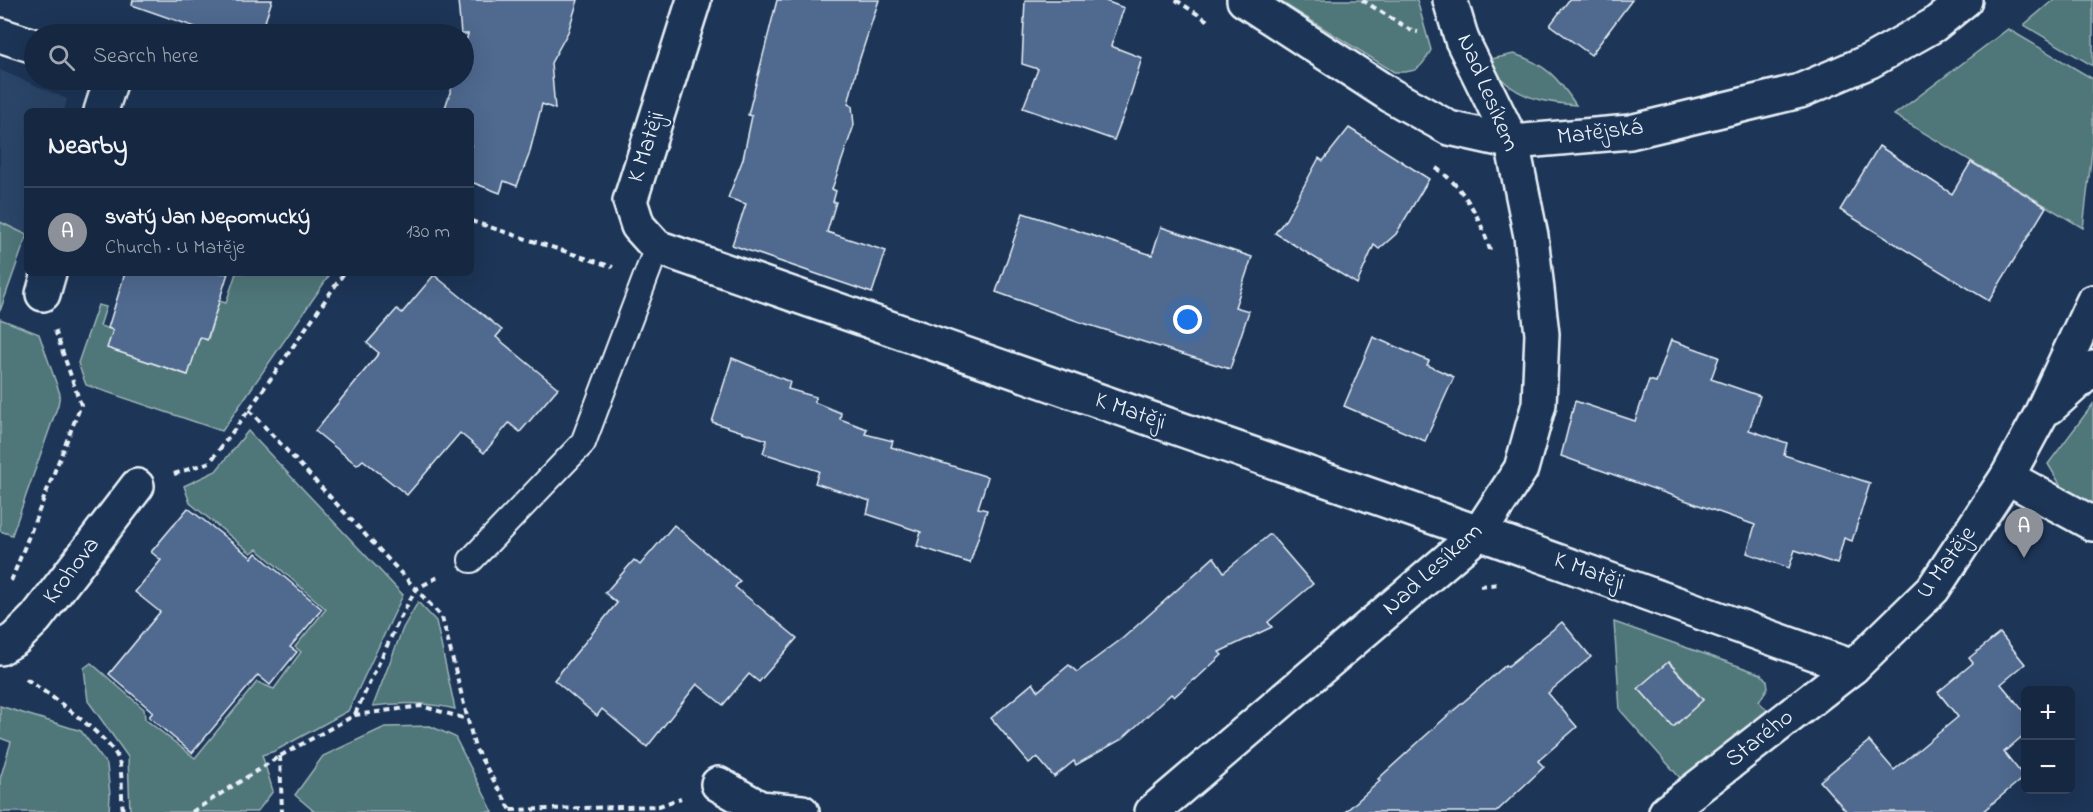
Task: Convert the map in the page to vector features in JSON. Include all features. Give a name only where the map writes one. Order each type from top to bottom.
[{"type":"street","name":"K Matěji","points":[[694,0],[630,201],[638,226],[657,247],[1479,533],[1853,667]]},
{"type":"street","name":"Matějská","points":[[1244,0],[1390,95],[1449,128],[1512,142],[1630,132],[1800,91],[1870,61],[1934,25],[1965,0]]},
{"type":"street","name":"Nad Lesíkem","points":[[1152,812],[1479,533],[1521,469],[1539,404],[1542,334],[1531,236],[1512,142],[1462,40],[1450,0]]},
{"type":"street","points":[[0,35],[24,43]]},
{"type":"street","points":[[102,108],[108,90]]},
{"type":"street","name":"U Matěje","points":[[1853,667],[1933,589],[2007,477],[2040,416],[2093,302]]},
{"type":"street","name":"U Matěje","points":[[2040,416],[2093,368]]},
{"type":"street","points":[[2007,477],[2093,524]]},
{"type":"street","name":"Krohova","points":[[9,660],[15,639],[36,618],[136,486]]},
{"type":"street","name":"Starého","points":[[1666,812],[1853,667]]},
{"type":"street","points":[[718,784],[760,808],[802,812]]},
{"type":"lane","points":[[471,560],[583,443],[657,247]]},
{"type":"path","points":[[1362,0],[1412,31],[1422,33]]},
{"type":"path","points":[[474,222],[645,278]]},
{"type":"path","points":[[1487,240],[1490,251]]},
{"type":"path","points":[[136,486],[210,462],[342,276]]},
{"type":"path","points":[[9,588],[81,405],[46,283]]},
{"type":"path","points":[[249,410],[442,617],[475,748],[511,811],[659,806],[718,784]]},
{"type":"path","points":[[355,715],[416,589],[471,560]]},
{"type":"path","points":[[1477,586],[1507,584]]},
{"type":"path","points":[[9,660],[99,735],[119,759],[123,812]]},
{"type":"path","points":[[192,812],[280,756],[355,715],[421,706],[468,719]]},
{"type":"path","points":[[280,756],[282,812]]},
{"type":"shaded area","points":[[0,70],[24,80],[24,90],[46,90],[67,99],[65,108],[24,108],[24,234],[0,222]]},
{"type":"green space","points":[[1278,0],[1417,0],[1431,50],[1417,69],[1394,72]]},
{"type":"green space","points":[[2053,0],[2093,0],[2093,66],[2024,25]]},
{"type":"green space","points":[[2008,29],[2093,79],[2093,143],[2083,228],[1894,115]]},
{"type":"green space","points":[[1514,54],[1543,67],[1563,87],[1576,105],[1529,97],[1502,80],[1487,60]]},
{"type":"green space","points":[[0,222],[24,234],[24,243],[0,311]]},
{"type":"green space","points":[[235,276],[329,276],[222,431],[86,385],[78,363],[98,305],[106,307],[100,326],[113,330],[108,348],[187,375],[200,337],[208,339],[219,301],[226,303]]},
{"type":"green space","points":[[0,319],[39,334],[60,394],[12,535],[0,531]]},
{"type":"green space","points":[[2093,404],[2093,506],[2064,491],[2048,464]]},
{"type":"green space","points":[[248,431],[403,595],[348,711],[275,751],[262,755],[273,791],[257,812],[130,812],[128,757],[88,701],[84,668],[91,663],[144,709],[145,719],[195,758],[257,682],[274,689],[301,652],[295,647],[326,609],[257,549],[251,553],[190,503],[184,486],[216,471]]},
{"type":"green space","points":[[418,602],[436,621],[455,709],[414,703],[373,706],[403,628]]},
{"type":"green space","points":[[1614,622],[1761,674],[1767,681],[1768,687],[1759,702],[1767,710],[1681,779],[1620,710]],"holes":[[[1669,662],[1703,699],[1674,727],[1639,689]]]},
{"type":"green space","points":[[0,706],[81,731],[107,765],[109,812],[0,812],[0,779],[11,742],[0,738]]},
{"type":"green space","points":[[430,726],[455,737],[493,812],[315,812],[295,795],[323,756],[385,727]]},
{"type":"building","points":[[133,0],[272,0],[264,24],[186,24],[132,5]]},
{"type":"building","points":[[458,0],[578,0],[568,32],[551,63],[555,109],[542,104],[529,155],[517,186],[504,181],[500,193],[474,183],[474,108],[445,108],[451,90],[474,90],[474,24],[460,24]]},
{"type":"building","points":[[777,0],[879,0],[858,64],[848,104],[852,106],[854,125],[832,189],[836,191],[833,202],[836,202],[827,232],[886,251],[872,293],[732,245],[746,204],[728,198],[743,159],[752,116],[748,115]]},
{"type":"building","points":[[1025,0],[1103,0],[1124,8],[1111,46],[1142,58],[1114,140],[1023,108],[1038,69],[1022,64]]},
{"type":"building","points":[[1569,0],[1632,0],[1591,55],[1550,25]]},
{"type":"building","points":[[1349,128],[1429,179],[1396,234],[1379,249],[1374,245],[1357,284],[1275,233],[1286,219],[1319,158],[1323,161]]},
{"type":"building","points":[[1879,146],[1952,194],[1971,162],[2046,207],[1989,301],[1840,210]]},
{"type":"building","points":[[1023,213],[1152,255],[1161,227],[1252,257],[1235,307],[1249,311],[1230,369],[1080,322],[996,292]]},
{"type":"building","points":[[124,276],[227,276],[207,340],[200,337],[188,375],[107,348],[113,330],[108,328]]},
{"type":"building","points":[[435,276],[502,330],[496,337],[558,388],[520,432],[509,423],[484,453],[460,433],[407,495],[363,460],[357,465],[315,431],[379,353],[367,343],[397,309],[402,313]]},
{"type":"building","points":[[1373,337],[1429,361],[1427,365],[1454,377],[1425,441],[1344,406]]},
{"type":"building","points":[[1671,340],[1719,357],[1711,379],[1760,396],[1749,430],[1787,443],[1784,455],[1870,483],[1852,541],[1844,538],[1837,564],[1795,550],[1789,568],[1747,553],[1755,525],[1561,456],[1575,401],[1635,421],[1649,380],[1656,382]]},
{"type":"building","points":[[732,358],[790,382],[788,389],[816,397],[814,402],[841,413],[840,419],[867,429],[865,434],[893,441],[891,447],[988,477],[978,508],[987,510],[970,563],[917,546],[921,532],[867,514],[870,501],[815,483],[819,471],[763,453],[767,440],[712,422]]},
{"type":"building","points":[[188,508],[252,558],[256,553],[322,609],[290,647],[297,652],[270,685],[258,675],[192,753],[149,717],[153,712],[109,674],[160,612],[135,592],[161,560],[151,552]]},
{"type":"building","points":[[674,525],[740,581],[735,587],[797,638],[759,682],[749,674],[723,705],[697,684],[647,747],[602,709],[597,716],[554,680],[617,603],[605,593],[634,560],[640,565]]},
{"type":"building","points":[[1270,534],[1313,584],[1268,622],[1272,627],[1219,652],[1222,655],[1195,680],[1174,697],[1171,694],[1122,739],[1076,765],[1074,761],[1054,777],[1037,757],[1029,763],[991,718],[1033,683],[1038,691],[1069,665],[1077,672],[1123,638],[1214,557],[1224,572]]},
{"type":"building","points":[[1562,622],[1591,657],[1548,693],[1577,727],[1538,761],[1544,767],[1496,812],[1345,812],[1445,718],[1506,665],[1508,666]]},
{"type":"building","points":[[2000,633],[2025,664],[2001,684],[2021,708],[2021,737],[2004,752],[2021,773],[2021,780],[1982,812],[1847,812],[1820,781],[1869,741],[1894,770],[1958,717],[1938,692],[1973,663],[1969,658]]},
{"type":"building","points":[[1668,662],[1703,700],[1673,727],[1638,688]]},
{"type":"place","name":"svatý Jan Nepomucký","points":[[2024,558]]}]
